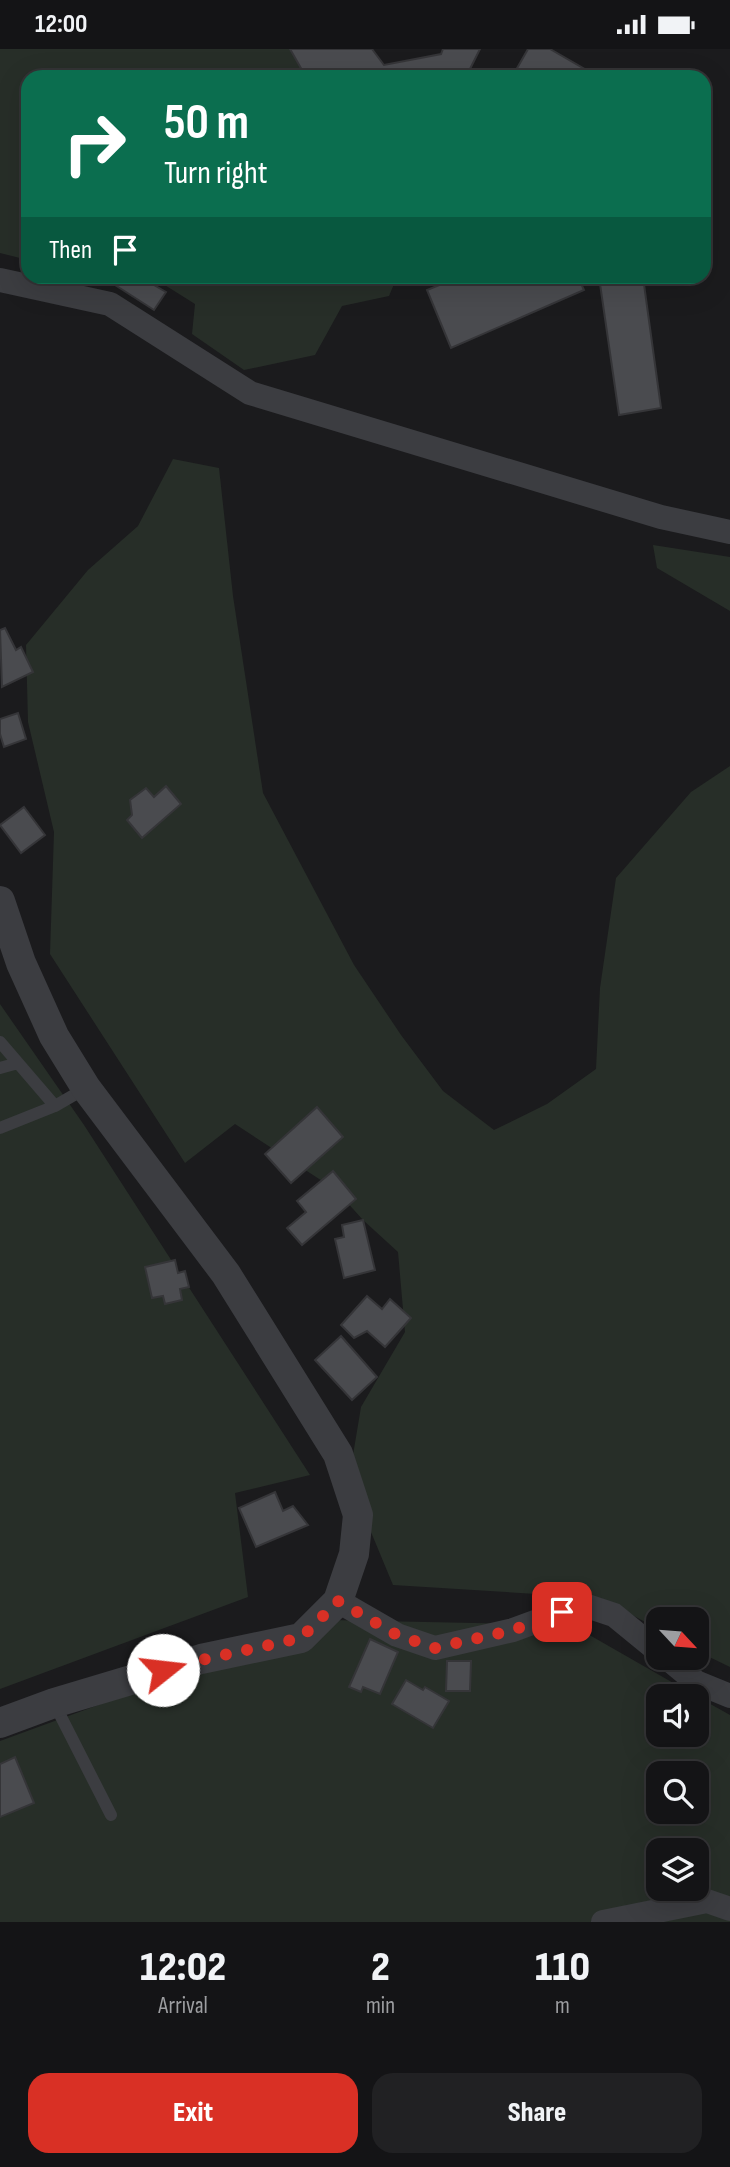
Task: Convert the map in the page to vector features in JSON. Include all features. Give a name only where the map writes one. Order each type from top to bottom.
[{"type":"street","points":[[0,280],[110,304],[250,393],[661,517],[730,532]]},
{"type":"street","points":[[0,901],[21,963],[54,1036],[86,1088],[226,1274],[338,1454],[358,1514],[354,1554],[338,1601],[301,1638],[201,1660],[54,1703],[0,1723]]},
{"type":"street","points":[[338,1601],[397,1635],[435,1648],[513,1630],[587,1606],[614,1615],[646,1641]]},
{"type":"street","points":[[682,1670],[696,1682],[730,1696]]},
{"type":"street","points":[[603,1922],[707,1901],[730,1909]]},
{"type":"lane","points":[[0,1042],[55,1106]]},
{"type":"lane","points":[[0,1067],[18,1063]]},
{"type":"lane","points":[[0,1128],[55,1106],[86,1088]]},
{"type":"lane","points":[[54,1703],[111,1815]]},
{"type":"shaded area","points":[[0,49],[291,49],[305,70],[21,70],[21,258],[0,253]]},
{"type":"shaded area","points":[[163,284],[394,284],[389,296],[342,306],[315,355],[244,370],[192,334],[195,304]]},
{"type":"shaded area","points":[[173,459],[219,468],[233,596],[263,793],[354,965],[401,1035],[443,1091],[494,1130],[547,1104],[596,1069],[600,988],[616,878],[691,792],[730,766],[730,1667],[709,1657],[709,1607],[646,1607],[646,1622],[601,1598],[393,1585],[349,1479],[361,1407],[405,1332],[398,1252],[363,1220],[336,1190],[235,1124],[185,1163],[50,954],[54,832],[28,722],[26,645],[88,570],[138,526]]},
{"type":"shaded area","points":[[653,545],[730,557],[730,611],[657,568]]},
{"type":"shaded area","points":[[0,1004],[84,1125],[310,1475],[235,1493],[248,1597],[0,1689]]},
{"type":"shaded area","points":[[330,1620],[572,1625],[646,1667],[646,1670],[651,1670],[676,1684],[646,1684],[646,1747],[709,1747],[709,1703],[730,1715],[730,1922],[0,1922],[0,1741]]},
{"type":"building","points":[[290,49],[372,49],[384,65],[441,54],[443,49],[480,49],[470,70],[302,70]]},
{"type":"building","points":[[528,49],[550,49],[586,70],[516,70]]},
{"type":"building","points":[[152,284],[166,292],[154,310],[115,285]]},
{"type":"building","points":[[442,284],[581,284],[584,290],[451,348],[427,290]]},
{"type":"building","points":[[600,284],[644,284],[661,408],[619,415]]},
{"type":"building","points":[[5,628],[16,650],[21,647],[33,672],[2,687],[0,630]]},
{"type":"building","points":[[18,713],[26,739],[4,747],[0,734],[0,719]]},
{"type":"building","points":[[166,786],[181,804],[142,838],[127,820],[132,815],[130,800],[146,788],[154,797]]},
{"type":"building","points":[[24,807],[45,835],[21,853],[0,825]]},
{"type":"building","points":[[317,1107],[343,1137],[291,1183],[265,1154]]},
{"type":"building","points":[[333,1171],[356,1199],[302,1245],[287,1228],[306,1212],[297,1201]]},
{"type":"building","points":[[363,1220],[375,1270],[344,1278],[335,1239],[344,1237],[342,1225]]},
{"type":"building","points":[[175,1260],[178,1273],[185,1271],[189,1287],[180,1289],[182,1300],[165,1304],[163,1296],[152,1298],[145,1267]]},
{"type":"building","points":[[367,1296],[382,1309],[390,1299],[411,1318],[385,1347],[367,1331],[354,1338],[341,1325]]},
{"type":"building","points":[[341,1336],[377,1377],[352,1400],[315,1360]]},
{"type":"building","points":[[275,1492],[283,1511],[293,1506],[308,1525],[256,1547],[239,1508]]},
{"type":"building","points":[[370,1639],[398,1652],[380,1694],[363,1687],[361,1692],[349,1687]]},
{"type":"building","points":[[447,1661],[471,1661],[470,1691],[446,1691]]},
{"type":"building","points":[[406,1680],[449,1701],[433,1728],[392,1704]]},
{"type":"building","points":[[15,1757],[34,1803],[0,1817],[0,1764]]},
{"type":"route","points":[[163,1670],[301,1638],[338,1601],[397,1635],[435,1648],[513,1630],[562,1612]]}]
